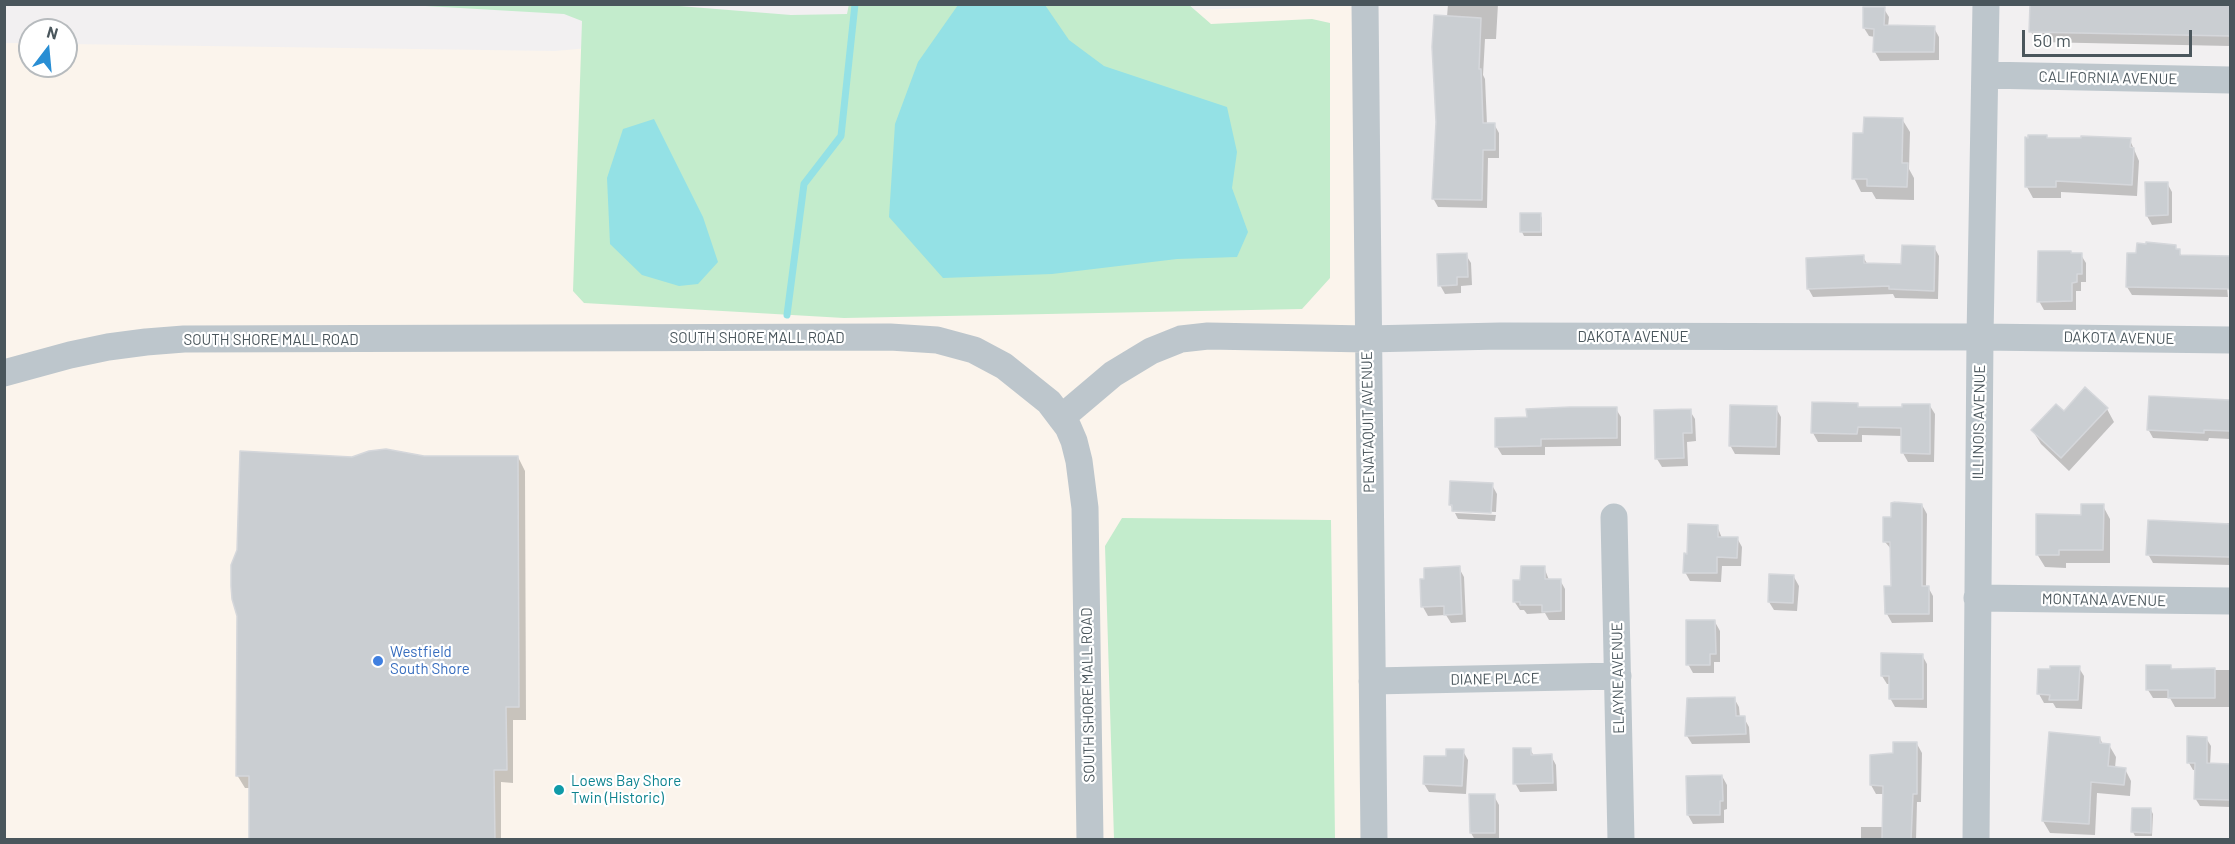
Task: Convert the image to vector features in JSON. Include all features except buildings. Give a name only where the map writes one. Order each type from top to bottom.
[{"type":"street","name":"PENATAQUIT AVENUE","points":[[1365,4],[1374,840]]},
{"type":"street","name":"ILLINOIS AVENUE","points":[[1976,840],[1980,337],[1986,4]]},
{"type":"street","name":"CALIFORNIA AVENUE","points":[[1985,75],[2230,80]]},
{"type":"street","name":"DAKOTA AVENUE","points":[[1061,418],[1113,375],[1151,351],[1181,339],[1208,336],[1367,339],[1500,336],[2230,340]]},
{"type":"street","name":"SOUTH SHORE MALL ROAD","points":[[4,373],[91,351],[174,340],[916,338],[956,344],[991,358],[1039,392],[1061,418],[1074,441],[1084,495],[1090,840]]},
{"type":"street","name":"ELAYNE AVENUE","points":[[1614,517],[1621,840]]},
{"type":"street","name":"MONTANA AVENUE","points":[[1977,598],[2230,601]]},
{"type":"street","name":"DIANE PLACE","points":[[1372,681],[1618,676]]},
{"type":"shaded area","points":[[1365,5],[1374,839],[5,840],[5,43],[18,43],[18,78],[78,78],[78,44],[555,51],[883,22]]},
{"type":"green space","points":[[654,4],[791,15],[847,14],[849,4],[1188,4],[1211,24],[1312,19],[1330,23],[1330,278],[1302,309],[844,318],[584,303],[573,291],[582,21],[564,14],[408,5]]},
{"type":"green space","points":[[1122,518],[1331,520],[1335,839],[1114,839],[1105,546]]},
{"type":"water","points":[[958,5],[1045,5],[1069,40],[1104,66],[1227,107],[1237,152],[1232,188],[1248,232],[1237,257],[1177,259],[1052,274],[943,278],[889,217],[895,124],[918,62]]},
{"type":"water","points":[[654,119],[703,217],[718,262],[698,284],[679,286],[642,275],[610,244],[607,178],[623,129]]},
{"type":"waterway","points":[[787,315],[804,184],[841,136],[855,4]]},
{"type":"place","name":"Westfield South Shore","points":[[378,661]]},
{"type":"place","name":"Loews Bay Shore Twin (Historic)","points":[[559,790]]}]
